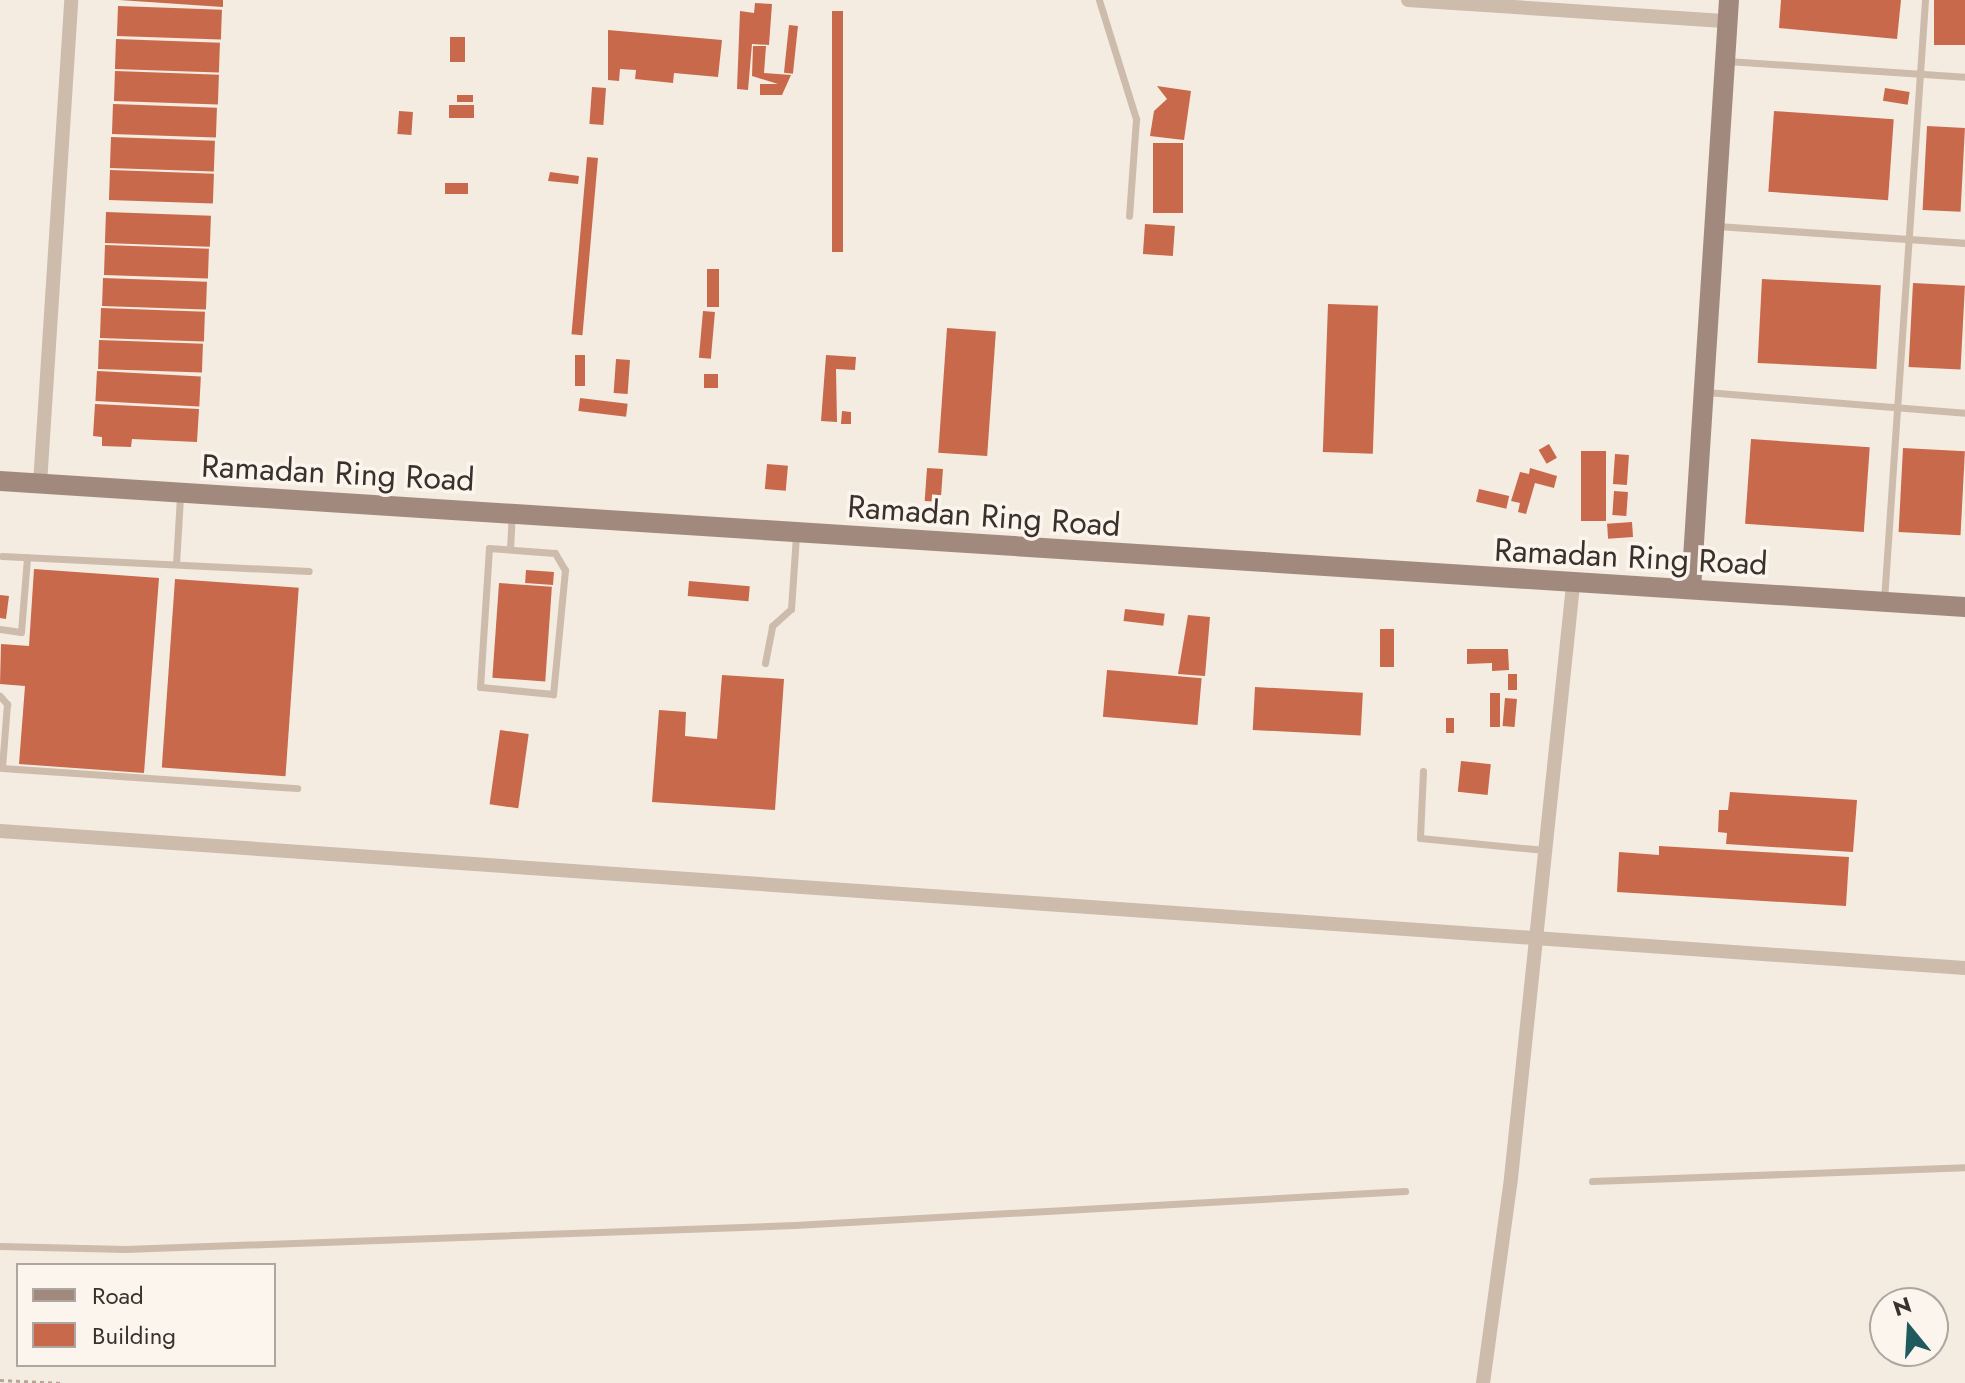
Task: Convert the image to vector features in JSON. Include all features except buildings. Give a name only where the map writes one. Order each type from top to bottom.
[{"type":"street","points":[[40,484],[71,0]]},
{"type":"street","points":[[1408,0],[1727,21]]},
{"type":"street","points":[[1691,589],[1729,0]]},
{"type":"street","name":"Ramadan Ring Road","points":[[0,481],[1573,585],[1691,589],[1965,607]]},
{"type":"street","points":[[1483,1383],[1547,850],[1573,585]]},
{"type":"street","points":[[0,831],[1965,968]]},
{"type":"lane","points":[[1099,0],[1136,119],[1129,216]]},
{"type":"lane","points":[[1884,601],[1925,0]]},
{"type":"lane","points":[[1725,61],[1965,77]]},
{"type":"lane","points":[[1714,226],[1965,243]]},
{"type":"lane","points":[[1704,392],[1965,413]]},
{"type":"lane","points":[[176,564],[181,493]]},
{"type":"lane","points":[[510,549],[512,513]]},
{"type":"lane","points":[[765,663],[772,626],[791,609],[796,534]]},
{"type":"lane","points":[[489,548],[510,549],[555,553],[565,570],[553,694],[480,687],[489,548]]},
{"type":"lane","points":[[2,556],[309,571]]},
{"type":"lane","points":[[0,629],[21,632],[27,557]]},
{"type":"lane","points":[[0,696],[7,704],[2,768],[297,788]]},
{"type":"lane","points":[[1423,771],[1420,838],[1547,850]]},
{"type":"lane","points":[[1592,1181],[1965,1167]]},
{"type":"lane","points":[[0,1246],[140,1248],[795,1225],[1405,1191]]},
{"type":"path","points":[[0,1380],[64,1383]]}]
